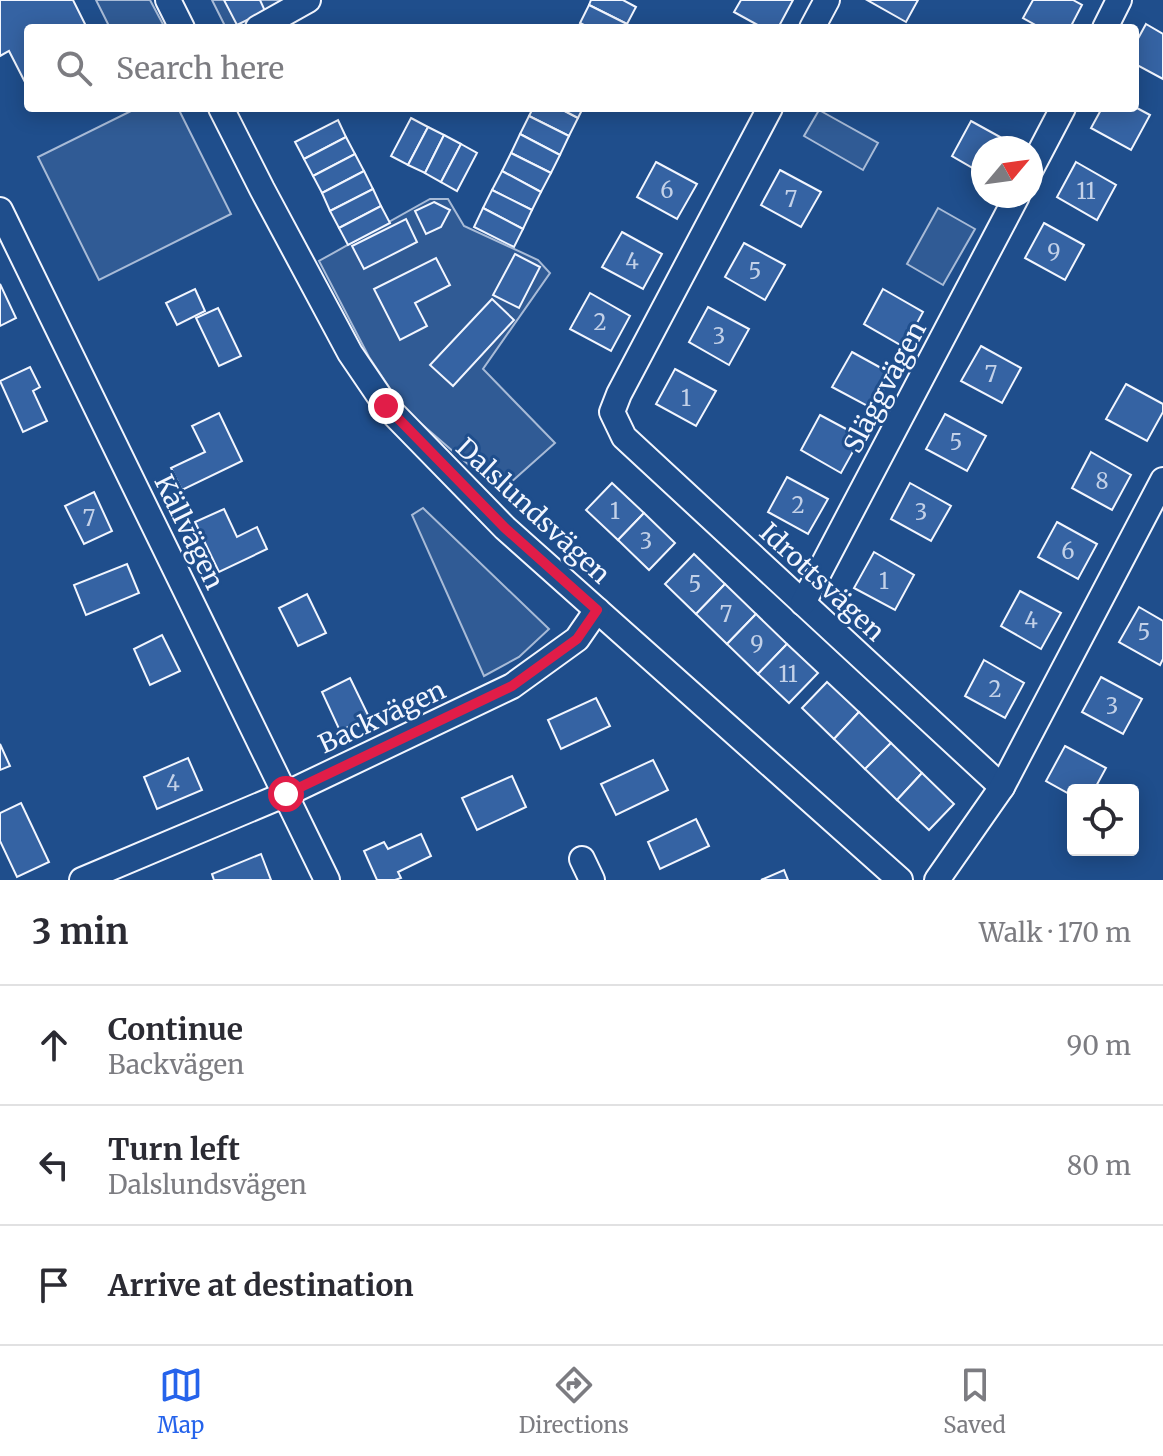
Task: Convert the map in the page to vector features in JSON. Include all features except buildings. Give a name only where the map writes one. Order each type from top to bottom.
[{"type":"street","points":[[168,0],[180,24]]},
{"type":"street","points":[[265,24],[308,0]]},
{"type":"street","points":[[814,24],[827,0]]},
{"type":"street","points":[[1107,24],[1119,0]]},
{"type":"street","name":"Dalslundsvägen","points":[[223,112],[350,353],[386,406],[505,528],[900,880]]},
{"type":"street","name":"Idrottsvägen","points":[[768,112],[612,412],[624,437],[1002,787]]},
{"type":"street","points":[[1043,146],[1061,112]]},
{"type":"street","name":"Släggvägen","points":[[803,603],[1011,208]]},
{"type":"street","name":"Källvägen","points":[[1,215],[327,880]]},
{"type":"street","points":[[937,880],[1002,787],[1163,480]]},
{"type":"street","name":"Backvägen","points":[[82,880],[286,794],[512,686],[577,639],[597,610]]},
{"type":"shaded area","points":[[96,0],[150,0],[163,24],[108,24]]},
{"type":"shaded area","points":[[212,0],[288,0],[239,24],[224,24]]},
{"type":"shaded area","points":[[129,112],[180,112],[231,214],[99,280],[38,157]]},
{"type":"shaded area","points":[[818,112],[823,112],[878,143],[863,170],[804,136]]},
{"type":"shaded area","points":[[430,199],[448,199],[464,226],[538,260],[550,273],[483,369],[555,443],[500,492],[403,408],[369,357],[319,261]]},
{"type":"shaded area","points":[[938,208],[975,229],[943,285],[907,264]]},
{"type":"shaded area","points":[[423,508],[549,629],[519,657],[484,676],[412,515]]},
{"type":"route","points":[[286,794],[512,686],[577,639],[597,610],[505,528],[386,406]]}]
